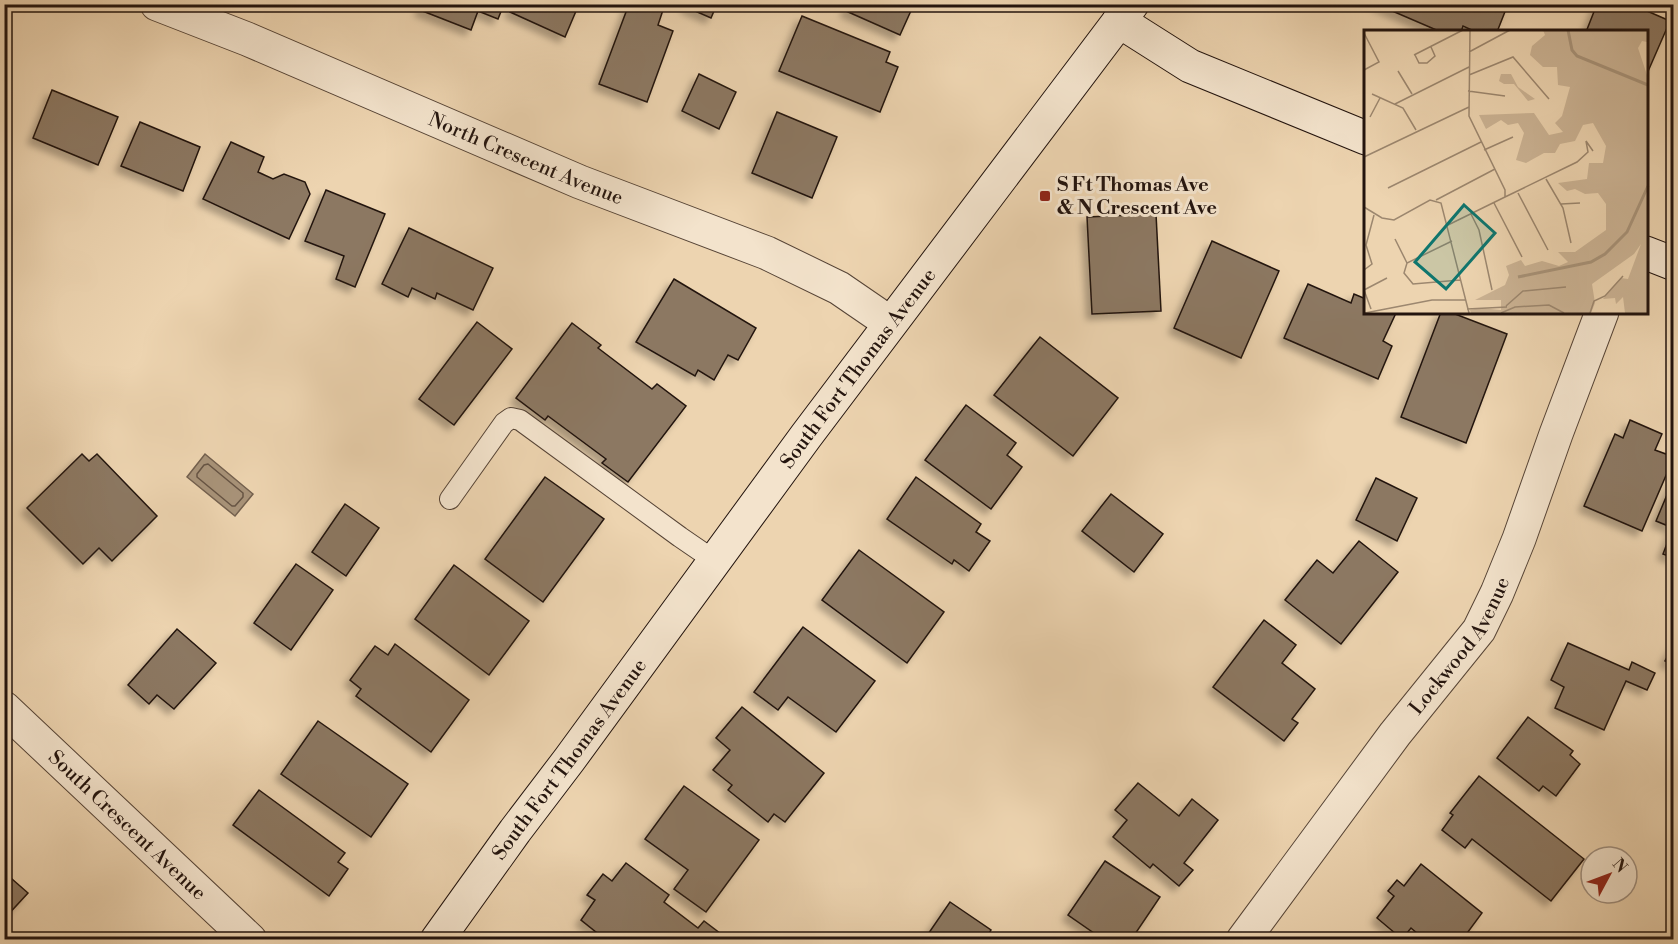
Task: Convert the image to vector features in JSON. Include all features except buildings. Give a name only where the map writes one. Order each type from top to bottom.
[{"type":"street","name":"North Crescent Avenue","points":[[157,4],[247,39],[580,182],[767,253],[839,288],[890,323]]},
{"type":"street","name":"South Fort Thomas Avenue","points":[[437,939],[890,323],[1125,13],[1190,66],[1364,137]]},
{"type":"street","points":[[1648,253],[1674,264]]},
{"type":"street","name":"Lockwood Avenue","points":[[1244,939],[1395,734],[1479,630],[1519,539],[1601,314]]},
{"type":"street","name":"South Crescent Avenue","points":[[4,708],[250,939]]},
{"type":"lane","points":[[450,499],[504,423],[511,418],[520,420],[715,561]]},
{"type":"water","points":[[205,454],[253,494],[235,516],[187,477]]},
{"type":"place","name":"S Ft Thomas Ave & N Crescent Ave","points":[[1045,196]]}]
